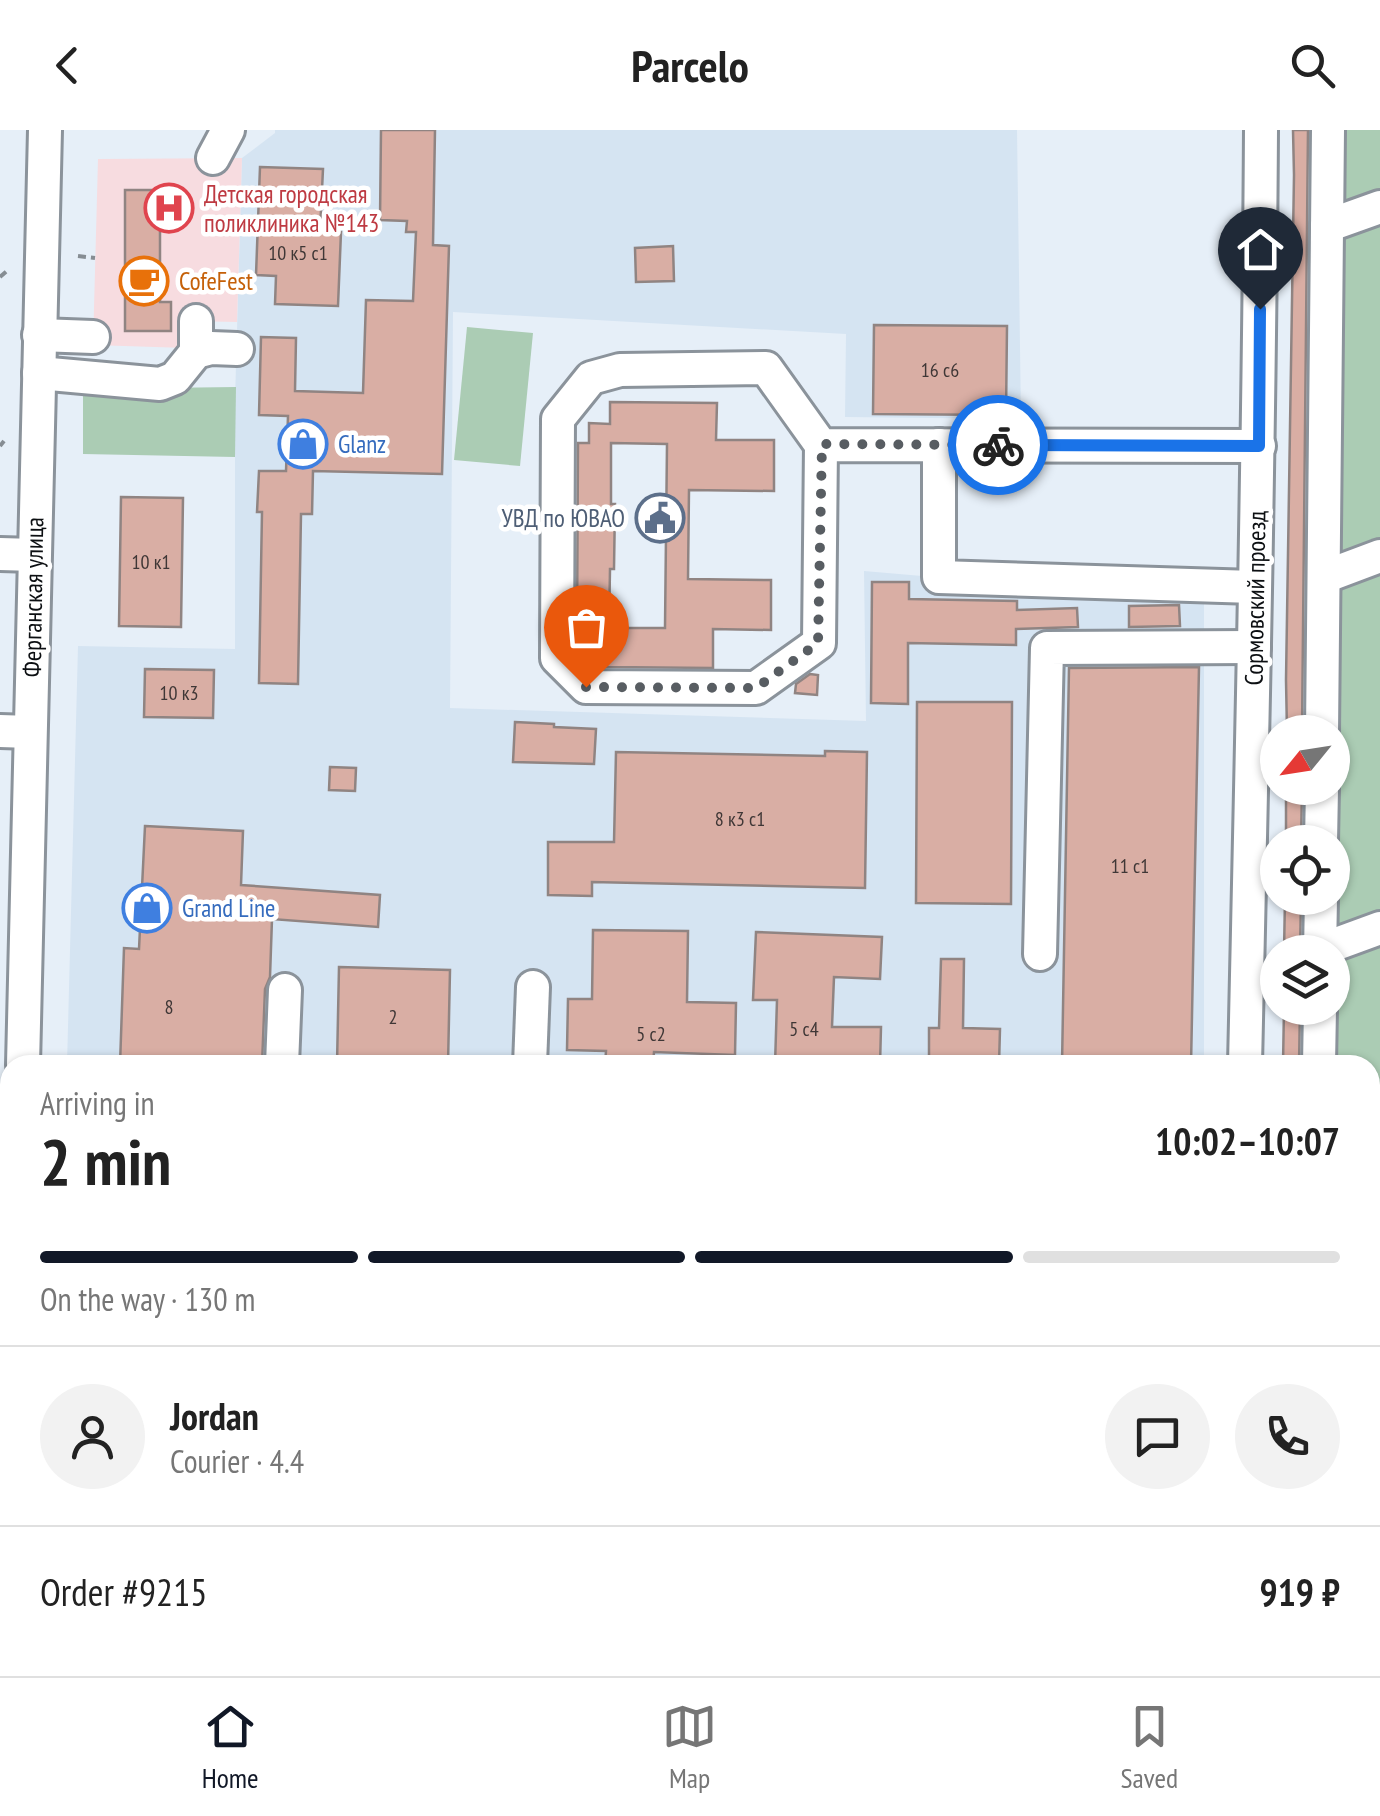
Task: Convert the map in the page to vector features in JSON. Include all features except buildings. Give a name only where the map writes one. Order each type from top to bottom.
[{"type":"street","name":"Ферганская улица","points":[[23,1055],[15,732],[34,555],[45,130]]},
{"type":"street","name":"Сормовский проезд","points":[[1245,1055],[1259,446],[1261,130]]},
{"type":"street","points":[[1322,715],[1328,130]]},
{"type":"street","points":[[1328,226],[1380,208]]},
{"type":"street","points":[[40,335],[94,337]]},
{"type":"street","points":[[38,373],[160,384],[174,378],[196,337],[212,348],[237,349]]},
{"type":"street","points":[[766,368],[822,444],[818,643],[756,688],[586,687],[557,658],[558,418],[591,378],[620,370],[766,368]]},
{"type":"street","points":[[822,444],[1259,446]]},
{"type":"street","points":[[939,445],[939,577],[1254,587]]},
{"type":"street","points":[[0,554],[34,555]]},
{"type":"street","points":[[1324,577],[1380,556]]},
{"type":"street","points":[[1040,954],[1047,648],[1254,647]]},
{"type":"street","points":[[1350,940],[1380,928]]},
{"type":"street","points":[[530,1055],[533,987]]},
{"type":"street","points":[[282,1055],[285,990]]},
{"type":"street","points":[[1319,1055],[1320,1025]]},
{"type":"path","points":[[78,256],[96,258]]},
{"type":"path","points":[[0,277],[8,270]]},
{"type":"shaded area","points":[[1017,130],[1021,419],[845,417],[846,334],[453,312],[450,708],[866,721],[864,571],[1204,600],[1204,1055],[67,1055],[78,646],[235,649],[235,400],[242,158],[275,133]]},
{"type":"shaded area","name":"Детская городская поликлиника №143","points":[[242,158],[237,322],[188,321],[186,348],[93,345],[98,159]]},
{"type":"green space","points":[[1313,130],[1380,130],[1380,1055],[1302,1055],[1302,1025],[1350,1025],[1350,935],[1303,935],[1304,915],[1350,915],[1350,825],[1304,825],[1305,805],[1350,805],[1350,715],[1305,715]]},
{"type":"green space","points":[[467,327],[533,333],[520,466],[454,460]]},
{"type":"green space","points":[[236,387],[235,457],[83,454],[83,389]]},
{"type":"way so far","points":[[586,687],[756,688],[818,643],[822,444],[998,445]]},
{"type":"place","name":"Детская городская поликлиника №143","points":[[169,208]]},
{"type":"place","name":"CofeFest","points":[[144,281]]},
{"type":"place","name":"Glanz","points":[[303,444]]},
{"type":"place","name":"УВД по ЮВАО","points":[[660,518]]},
{"type":"place","name":"Grand Line","points":[[147,908]]},
{"type":"route","points":[[998,445],[1259,446],[1260,309]]}]
